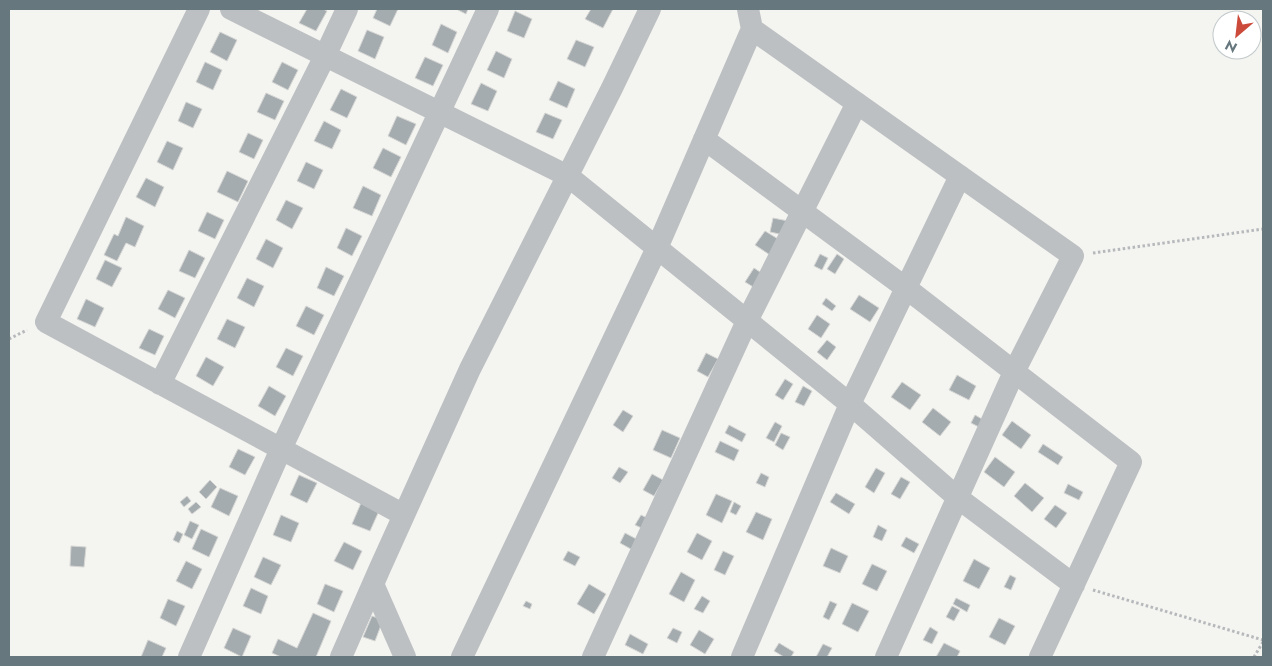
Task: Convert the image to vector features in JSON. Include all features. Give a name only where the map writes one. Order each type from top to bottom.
[{"type":"street","points":[[199,9],[46,322],[404,515]]},
{"type":"street","points":[[230,9],[568,176],[850,404],[958,498],[1074,584]]},
{"type":"street","points":[[160,384],[347,9]]},
{"type":"street","points":[[189,657],[281,449],[488,9]]},
{"type":"street","points":[[341,657],[470,369],[650,9]]},
{"type":"street","points":[[462,657],[657,248],[704,139],[750,19],[857,103],[1073,256],[1014,372],[886,657]]},
{"type":"street","points":[[593,657],[747,322],[857,103]]},
{"type":"street","points":[[704,139],[906,288],[1130,462],[1040,657]]},
{"type":"street","points":[[742,657],[850,404],[960,176]]},
{"type":"street","points":[[373,584],[405,657]]},
{"type":"path","points":[[1073,256],[1263,229]]},
{"type":"path","points":[[1074,584],[1263,641],[1254,657]]},
{"type":"building","points":[[307,9],[323,9],[327,11],[316,31],[299,23]]},
{"type":"building","points":[[377,9],[398,9],[390,26],[373,18]]},
{"type":"building","points":[[456,9],[468,9],[466,14]]},
{"type":"building","points":[[591,9],[613,9],[603,28],[585,19]]},
{"type":"building","points":[[515,11],[532,19],[524,38],[507,31]]},
{"type":"building","points":[[441,24],[457,32],[448,53],[432,45]]},
{"type":"building","points":[[367,30],[384,37],[375,59],[358,51]]},
{"type":"building","points":[[220,32],[237,40],[227,61],[210,52]]},
{"type":"building","points":[[576,40],[594,47],[585,67],[567,59]]},
{"type":"building","points":[[496,51],[512,59],[504,78],[487,70]]},
{"type":"building","points":[[425,57],[443,65],[433,86],[415,78]]},
{"type":"building","points":[[205,62],[222,70],[213,90],[196,82]]},
{"type":"building","points":[[282,62],[298,70],[288,90],[272,82]]},
{"type":"building","points":[[558,81],[575,89],[567,108],[549,100]]},
{"type":"building","points":[[481,83],[497,91],[488,111],[471,104]]},
{"type":"building","points":[[341,89],[357,97],[347,118],[330,110]]},
{"type":"building","points":[[266,93],[284,101],[275,120],[257,112]]},
{"type":"building","points":[[186,102],[202,109],[193,128],[178,121]]},
{"type":"building","points":[[545,113],[562,120],[553,139],[536,132]]},
{"type":"building","points":[[397,116],[416,124],[406,145],[388,136]]},
{"type":"building","points":[[324,121],[341,130],[332,149],[314,141]]},
{"type":"building","points":[[248,133],[263,140],[254,159],[239,152]]},
{"type":"building","points":[[167,141],[183,148],[173,170],[157,162]]},
{"type":"building","points":[[383,148],[401,157],[391,177],[373,168]]},
{"type":"building","points":[[306,162],[323,170],[314,189],[297,181]]},
{"type":"building","points":[[227,171],[248,181],[238,202],[217,192]]},
{"type":"building","points":[[146,178],[164,187],[155,207],[136,197]]},
{"type":"building","points":[[363,186],[381,195],[372,216],[353,208]]},
{"type":"building","points":[[286,200],[303,208],[292,229],[276,220]]},
{"type":"building","points":[[207,212],[224,220],[215,239],[198,231]]},
{"type":"building","points":[[126,217],[144,226],[135,247],[126,243],[117,261],[104,255],[114,234],[118,236]]},
{"type":"building","points":[[773,218],[788,221],[784,235],[770,232]]},
{"type":"building","points":[[346,228],[362,236],[352,256],[337,248]]},
{"type":"building","points":[[765,231],[783,242],[773,257],[755,245]]},
{"type":"building","points":[[266,239],[283,248],[273,268],[256,259]]},
{"type":"building","points":[[189,250],[205,258],[195,278],[179,271]]},
{"type":"building","points":[[820,254],[828,258],[822,270],[814,266]]},
{"type":"building","points":[[837,254],[844,259],[835,274],[827,269]]},
{"type":"building","points":[[105,260],[122,268],[112,287],[96,279]]},
{"type":"building","points":[[326,267],[344,276],[334,296],[317,288]]},
{"type":"building","points":[[754,268],[763,274],[755,288],[745,282]]},
{"type":"building","points":[[247,278],[264,286],[254,307],[237,298]]},
{"type":"building","points":[[168,290],[185,298],[175,318],[158,309]]},
{"type":"building","points":[[859,295],[879,308],[870,322],[850,309]]},
{"type":"building","points":[[826,298],[836,306],[832,311],[822,304]]},
{"type":"building","points":[[86,299],[104,308],[95,327],[77,319]]},
{"type":"building","points":[[306,306],[324,315],[314,335],[296,326]]},
{"type":"building","points":[[817,315],[830,324],[821,338],[808,329]]},
{"type":"building","points":[[227,319],[245,327],[235,348],[217,339]]},
{"type":"building","points":[[149,329],[164,336],[155,355],[139,348]]},
{"type":"building","points":[[827,340],[836,347],[827,360],[817,352]]},
{"type":"building","points":[[286,348],[303,356],[293,376],[276,367]]},
{"type":"building","points":[[706,353],[718,359],[708,377],[697,371]]},
{"type":"building","points":[[206,357],[224,367],[213,386],[196,376]]},
{"type":"building","points":[[957,375],[976,386],[969,400],[949,390]]},
{"type":"building","points":[[785,379],[793,384],[783,400],[775,395]]},
{"type":"building","points":[[902,382],[921,395],[910,410],[891,397]]},
{"type":"building","points":[[269,386],[286,396],[275,416],[258,406]]},
{"type":"building","points":[[803,386],[812,391],[804,406],[795,402]]},
{"type":"building","points":[[933,408],[951,422],[940,436],[922,422]]},
{"type":"building","points":[[623,410],[633,416],[623,432],[613,425]]},
{"type":"building","points":[[975,415],[989,423],[985,430],[971,423]]},
{"type":"building","points":[[1012,421],[1031,435],[1021,449],[1002,435]]},
{"type":"building","points":[[775,422],[782,426],[774,442],[766,438]]},
{"type":"building","points":[[729,425],[746,434],[742,442],[725,433]]},
{"type":"building","points":[[662,430],[680,438],[671,458],[653,450]]},
{"type":"building","points":[[781,433],[790,437],[783,450],[775,445]]},
{"type":"building","points":[[720,441],[739,450],[734,461],[715,452]]},
{"type":"building","points":[[1043,444],[1063,457],[1058,465],[1038,452]]},
{"type":"building","points":[[238,449],[255,457],[245,475],[229,467]]},
{"type":"building","points":[[995,457],[1015,472],[1004,487],[984,472]]},
{"type":"building","points":[[619,467],[628,472],[620,483],[612,478]]},
{"type":"building","points":[[876,468],[885,473],[874,493],[865,487]]},
{"type":"building","points":[[761,473],[769,477],[765,487],[756,483]]},
{"type":"building","points":[[652,474],[663,480],[654,496],[643,490]]},
{"type":"building","points":[[299,475],[317,483],[307,503],[290,495]]},
{"type":"building","points":[[901,477],[910,482],[900,499],[891,494]]},
{"type":"building","points":[[210,480],[217,487],[206,499],[199,492]]},
{"type":"building","points":[[1025,483],[1044,498],[1032,512],[1014,496]]},
{"type":"building","points":[[1068,484],[1083,492],[1079,500],[1064,493]]},
{"type":"building","points":[[220,488],[238,496],[229,516],[211,507]]},
{"type":"building","points":[[836,493],[855,504],[849,514],[830,502]]},
{"type":"building","points":[[716,494],[732,501],[722,523],[706,515]]},
{"type":"building","points":[[187,496],[191,501],[184,507],[180,502]]},
{"type":"building","points":[[196,502],[201,507],[192,514],[188,509]]},
{"type":"building","points":[[734,502],[741,506],[736,515],[730,512]]},
{"type":"building","points":[[361,503],[379,511],[370,531],[352,524]]},
{"type":"building","points":[[1055,505],[1067,513],[1056,528],[1044,519]]},
{"type":"building","points":[[756,512],[772,519],[763,540],[746,532]]},
{"type":"building","points":[[281,515],[299,523],[291,542],[273,535]]},
{"type":"building","points":[[641,515],[653,521],[648,531],[635,525]]},
{"type":"building","points":[[190,521],[199,525],[192,539],[184,535]]},
{"type":"building","points":[[878,525],[887,530],[882,541],[873,537]]},
{"type":"building","points":[[201,529],[218,537],[209,557],[192,549]]},
{"type":"building","points":[[177,531],[183,534],[179,543],[173,540]]},
{"type":"building","points":[[625,533],[644,543],[638,553],[620,543]]},
{"type":"building","points":[[697,533],[712,541],[702,560],[687,552]]},
{"type":"building","points":[[906,537],[919,544],[914,553],[901,546]]},
{"type":"building","points":[[344,542],[362,551],[353,570],[334,561]]},
{"type":"building","points":[[71,546],[86,547],[84,567],[70,566]]},
{"type":"building","points":[[831,548],[848,556],[840,573],[823,566]]},
{"type":"building","points":[[568,551],[580,557],[575,566],[563,560]]},
{"type":"building","points":[[723,551],[734,556],[725,575],[714,570]]},
{"type":"building","points":[[263,557],[281,565],[271,585],[254,577]]},
{"type":"building","points":[[974,559],[990,568],[979,589],[963,581]]},
{"type":"building","points":[[186,561],[202,569],[192,589],[176,581]]},
{"type":"building","points":[[872,564],[887,571],[877,591],[862,584]]},
{"type":"building","points":[[681,572],[695,580],[684,602],[669,594]]},
{"type":"building","points":[[1010,575],[1016,578],[1011,590],[1004,587]]},
{"type":"building","points":[[325,584],[343,591],[334,612],[317,604]]},
{"type":"building","points":[[589,584],[606,594],[594,614],[577,604]]},
{"type":"building","points":[[251,588],[268,596],[261,614],[243,606]]},
{"type":"building","points":[[702,596],[710,601],[703,613],[694,609]]},
{"type":"building","points":[[956,598],[970,605],[967,612],[953,604]]},
{"type":"building","points":[[168,599],[185,606],[176,626],[160,618]]},
{"type":"building","points":[[526,601],[532,604],[530,609],[523,606]]},
{"type":"building","points":[[830,601],[837,604],[829,620],[823,617]]},
{"type":"building","points":[[852,603],[869,611],[858,632],[842,624]]},
{"type":"building","points":[[952,606],[960,610],[954,621],[946,617]]},
{"type":"building","points":[[313,613],[331,621],[316,657],[281,657],[272,653],[278,639],[297,648]]},
{"type":"building","points":[[372,616],[383,620],[375,641],[363,637]]},
{"type":"building","points":[[999,618],[1015,626],[1005,645],[989,637]]},
{"type":"building","points":[[930,627],[938,632],[932,644],[923,640]]},
{"type":"building","points":[[233,628],[251,636],[242,657],[224,648]]},
{"type":"building","points":[[673,628],[682,632],[677,643],[667,638]]},
{"type":"building","points":[[699,630],[714,639],[705,654],[690,645]]},
{"type":"building","points":[[630,634],[648,644],[643,654],[625,645]]},
{"type":"building","points":[[148,640],[166,648],[162,657],[141,657]]},
{"type":"building","points":[[779,643],[794,652],[791,657],[784,657],[774,651]]},
{"type":"building","points":[[944,643],[960,651],[957,657],[936,657]]},
{"type":"building","points":[[823,644],[832,648],[827,657],[816,657]]}]
